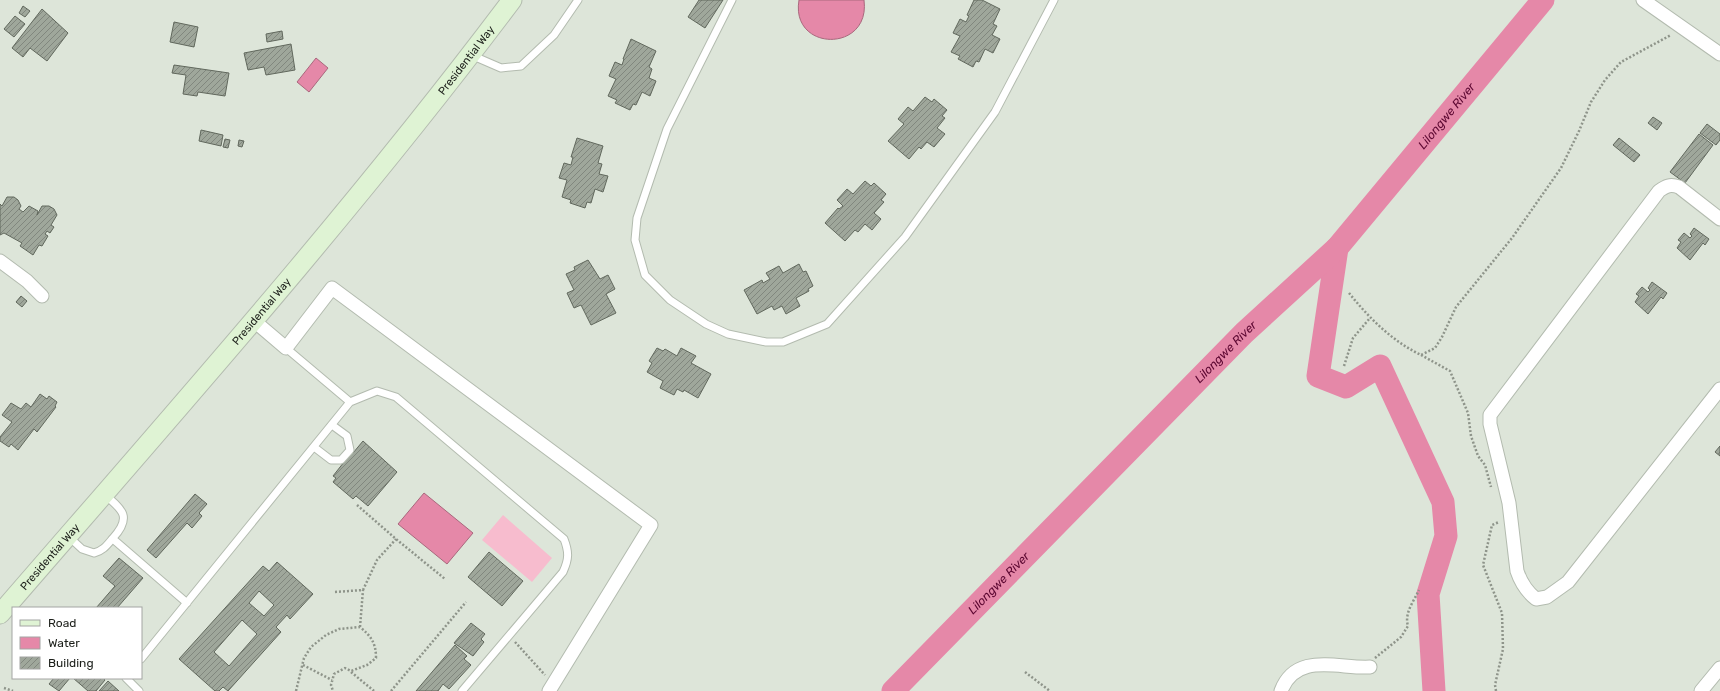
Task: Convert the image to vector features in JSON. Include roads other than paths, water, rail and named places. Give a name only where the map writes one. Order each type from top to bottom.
[{"type":"main road","name":"Presidential Way","points":[[0,614],[297,268],[470,55],[512,0]]},
{"type":"street","points":[[1643,0],[1720,54]]},
{"type":"street","points":[[1720,219],[1679,187],[1672,185],[1666,186],[1659,191],[1490,415],[1490,424],[1509,503],[1517,571],[1520,581],[1528,593],[1536,599],[1547,597],[1568,582],[1720,389]]},
{"type":"street","points":[[0,261],[42,296]]},
{"type":"street","points":[[253,320],[286,348],[332,288],[651,525],[545,686]]},
{"type":"street","points":[[1281,691],[1284,682],[1296,671],[1311,666],[1328,663],[1370,667]]},
{"type":"street","points":[[1701,691],[1720,668]]},
{"type":"lane","points":[[470,55],[501,68],[521,66],[554,35],[578,0]]},
{"type":"lane","points":[[732,0],[667,129],[637,218],[635,240],[645,275],[670,300],[706,324],[728,334],[772,342],[783,342],[827,324],[905,237],[994,112],[1054,0]]},
{"type":"lane","points":[[286,348],[350,402]]},
{"type":"lane","points":[[142,658],[350,402],[377,391],[396,397],[564,540],[568,550],[568,561],[563,572],[508,634],[462,691]]},
{"type":"lane","points":[[314,447],[331,460],[341,460],[350,450],[347,436],[332,425]]},
{"type":"lane","points":[[68,536],[82,549],[94,553],[105,548],[121,530],[125,518],[119,507],[104,494]]},
{"type":"lane","points":[[113,539],[187,603]]},
{"type":"lane","points":[[127,679],[139,691]]},
{"type":"water","points":[[799,0],[864,0],[863,17],[856,30],[844,37],[831,39],[817,37],[806,29],[799,17]]},
{"type":"water","points":[[316,58],[328,68],[309,92],[297,82]]},
{"type":"water","points":[[424,493],[473,533],[447,564],[398,524]]},
{"type":"waterway","name":"Lilongwe River","points":[[893,691],[1244,333],[1337,248],[1543,0]]},
{"type":"waterway","points":[[1337,248],[1318,376],[1346,387],[1380,366],[1443,502],[1446,536],[1428,594],[1434,691]]}]
